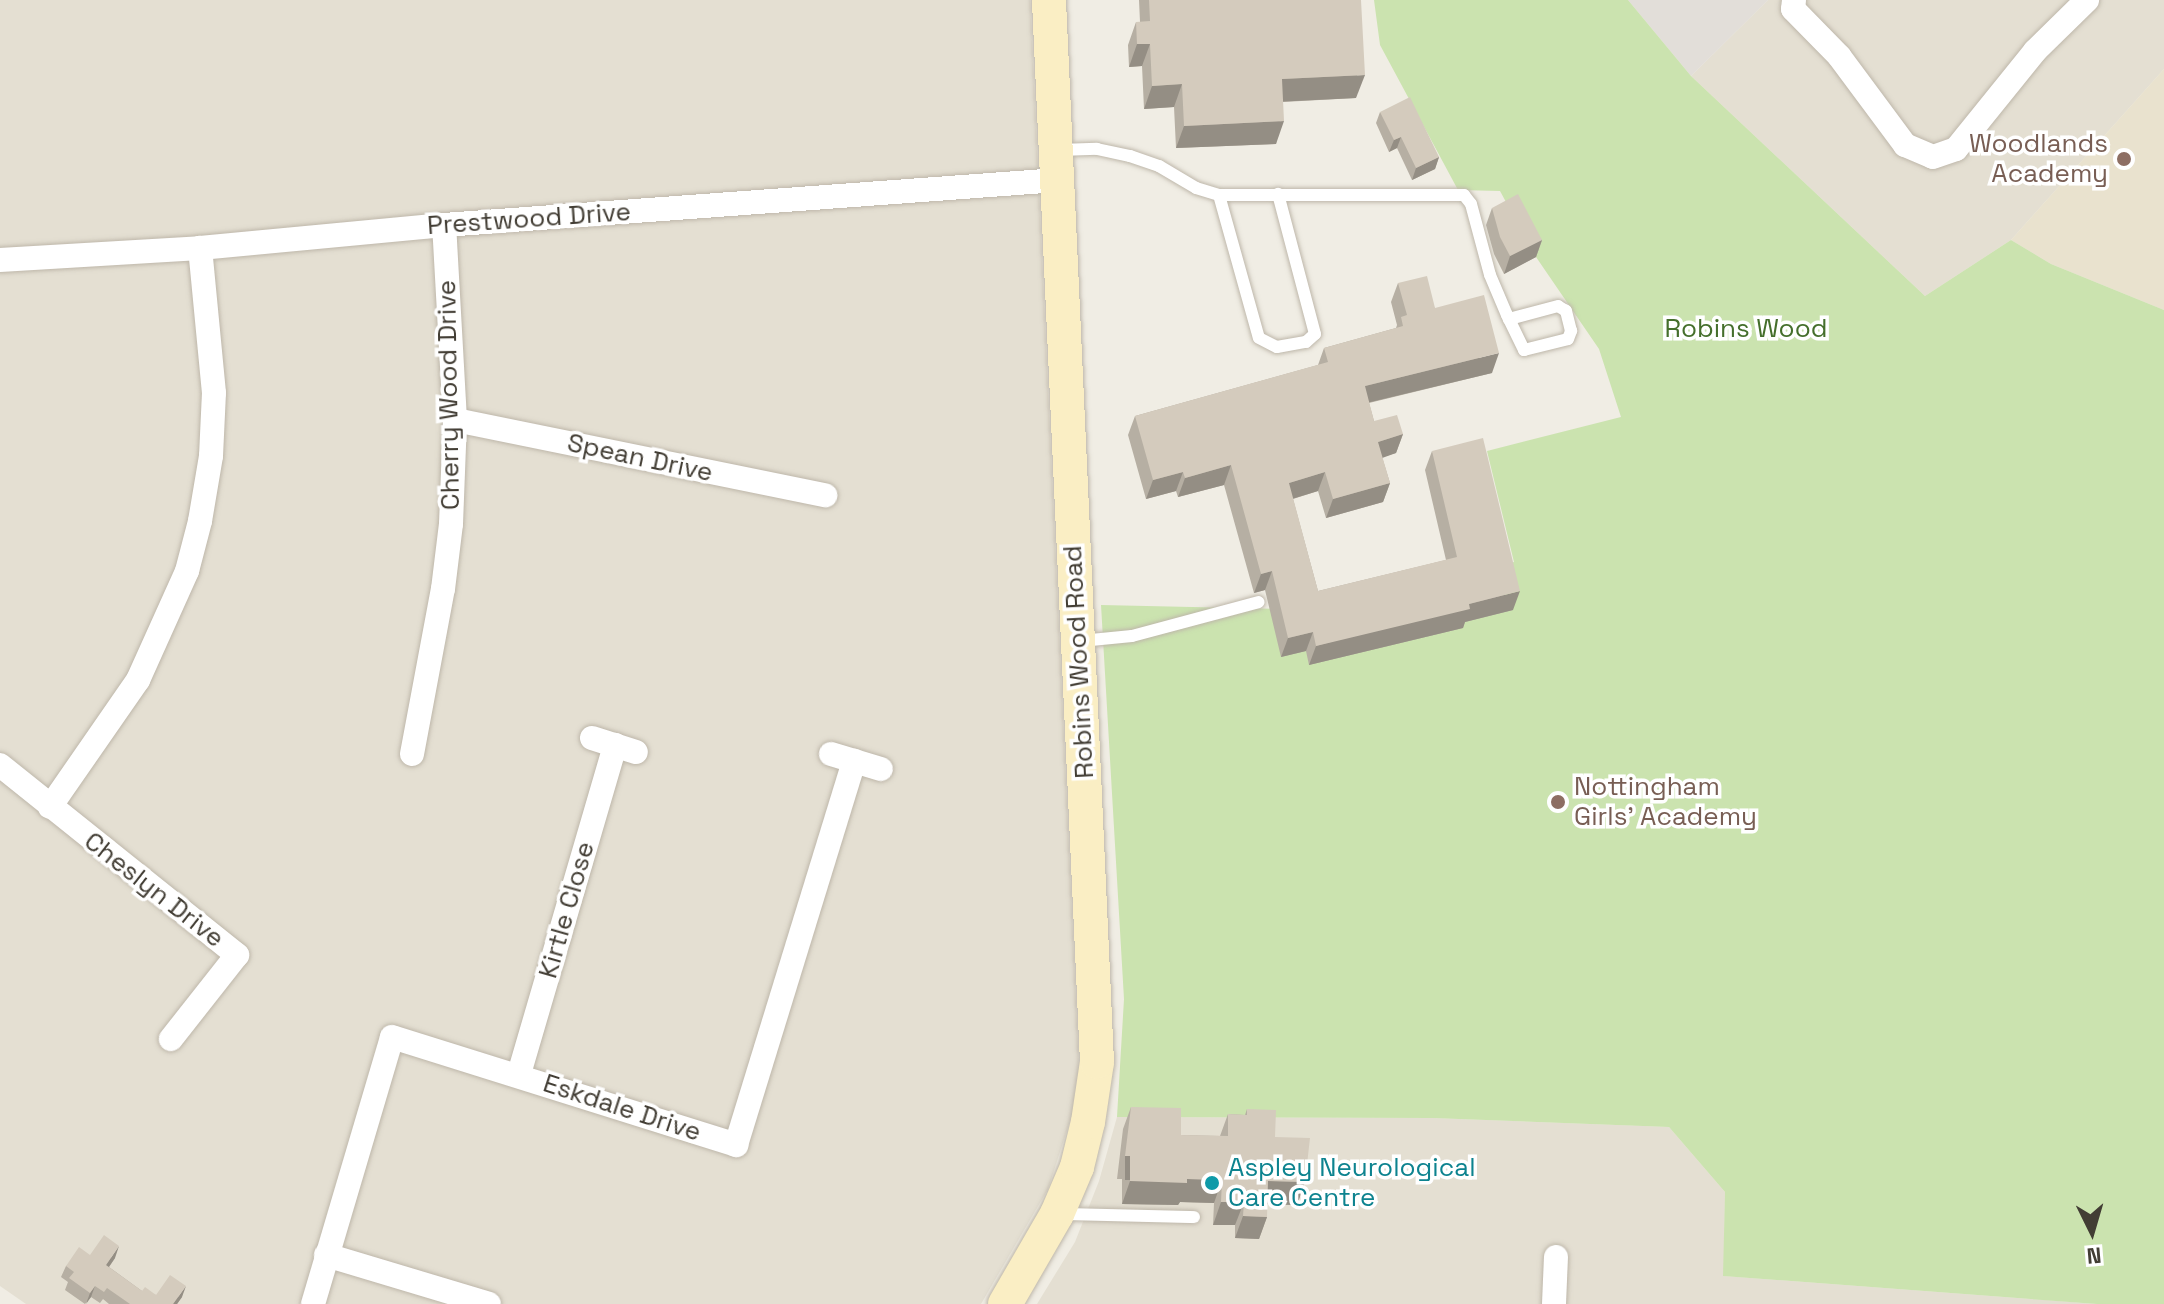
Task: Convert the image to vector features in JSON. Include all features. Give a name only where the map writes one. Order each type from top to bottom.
[{"type":"street","name":"Robins Wood Road","points":[[1005,1304],[1057,1214],[1081,1152],[1097,1062],[1049,0]]},
{"type":"street","points":[[1794,5],[1839,56],[1905,145],[1933,157],[1956,149],[2035,51],[2081,2]]},
{"type":"street","name":"Prestwood Drive","points":[[0,260],[200,248],[1057,165]]},
{"type":"street","name":"Cherry Wood Drive","points":[[412,754],[443,589],[451,524],[455,420],[444,225]]},
{"type":"street","points":[[50,807],[138,680],[187,571],[200,521],[211,456],[214,393],[200,248]]},
{"type":"street","name":"Spean Drive","points":[[455,420],[825,495]]},
{"type":"street","name":"Kirtle Close","points":[[519,1074],[614,745]]},
{"type":"street","name":"Eskdale Drive","points":[[313,1304],[392,1037],[519,1074],[736,1145],[843,758],[881,769]]},
{"type":"street","name":"Cheslyn Drive","points":[[0,765],[237,955],[183,1036]]},
{"type":"street","points":[[326,1255],[489,1304]]},
{"type":"street","points":[[1554,1304],[1556,1257]]},
{"type":"lane","points":[[1057,165],[1097,149],[1159,166],[1196,188],[1219,195],[1464,195],[1471,204],[1490,275],[1509,319],[1524,350],[1568,339],[1571,331],[1566,311],[1558,306],[1509,319]]},
{"type":"lane","points":[[1219,195],[1259,338],[1277,347],[1306,342],[1315,334],[1278,194]]},
{"type":"lane","points":[[1078,641],[1132,636],[1259,602]]},
{"type":"lane","points":[[1057,1214],[1194,1217]]},
{"type":"shaded area","points":[[0,0],[1030,0],[1080,1090],[1048,1189],[981,1304],[26,1304],[0,1286]]},
{"type":"shaded area","points":[[1628,0],[1768,0],[1691,76]]},
{"type":"shaded area","points":[[1768,0],[2164,0],[2164,69],[2011,240],[1925,296],[1691,76]]},
{"type":"shaded area","name":"Woodlands Academy","points":[[2164,69],[2164,310],[2051,264],[2011,240]]},
{"type":"shaded area","points":[[1117,1117],[1432,1118],[1669,1127],[1725,1192],[1724,1276],[2097,1304],[1037,1304],[1075,1242],[1099,1181]]},
{"type":"green space","name":"Nottingham Girls' Academy","points":[[1374,0],[1628,0],[1691,76],[1925,296],[2011,240],[2051,264],[2164,310],[2164,1304],[2097,1304],[1723,1276],[1725,1192],[1669,1127],[1432,1118],[1117,1117],[1124,999],[1101,605],[1327,610],[1514,562],[1487,451],[1621,417],[1599,349],[1536,257],[1500,191],[1458,190],[1380,45]]},
{"type":"building","points":[[1149,0],[1361,0],[1365,75],[1282,79],[1284,121],[1184,126],[1182,84],[1152,86],[1150,44],[1137,44],[1136,22],[1150,21]]},
{"type":"building","points":[[1410,97],[1439,157],[1416,168],[1401,137],[1394,140],[1380,112]]},
{"type":"building","points":[[1518,194],[1542,240],[1510,256],[1500,237],[1492,208]]},
{"type":"building","points":[[1427,276],[1435,308],[1484,295],[1499,353],[1365,386],[1374,421],[1397,415],[1403,434],[1378,442],[1390,483],[1333,499],[1325,472],[1289,483],[1318,591],[1457,557],[1432,451],[1483,438],[1520,591],[1469,604],[1470,609],[1316,646],[1313,632],[1288,638],[1272,571],[1261,574],[1231,465],[1185,478],[1183,472],[1153,480],[1135,416],[1328,362],[1324,348],[1403,326],[1401,317],[1407,315],[1398,283]]},
{"type":"building","name":"Aspley Neurological Care Centre","points":[[1131,1107],[1181,1108],[1181,1135],[1228,1136],[1228,1114],[1247,1115],[1247,1109],[1276,1110],[1275,1137],[1310,1138],[1305,1182],[1268,1181],[1267,1217],[1243,1216],[1244,1202],[1221,1202],[1222,1180],[1187,1179],[1187,1183],[1130,1181],[1130,1156],[1125,1156]]},
{"type":"building","points":[[104,1235],[119,1246],[106,1265],[142,1291],[145,1287],[156,1295],[170,1275],[186,1286],[173,1304],[130,1304],[107,1288],[104,1292],[95,1286],[90,1293],[69,1278],[74,1272],[66,1266],[79,1247],[90,1255]]},
{"type":"place","name":"Woodlands Academy","points":[[2124,159]]},
{"type":"place","name":"Nottingham Girls' Academy","points":[[1558,802]]},
{"type":"place","name":"Aspley Neurological Care Centre","points":[[1212,1183]]},
{"type":"park label","name":"Robins Wood","points":[[1746,329]]}]
